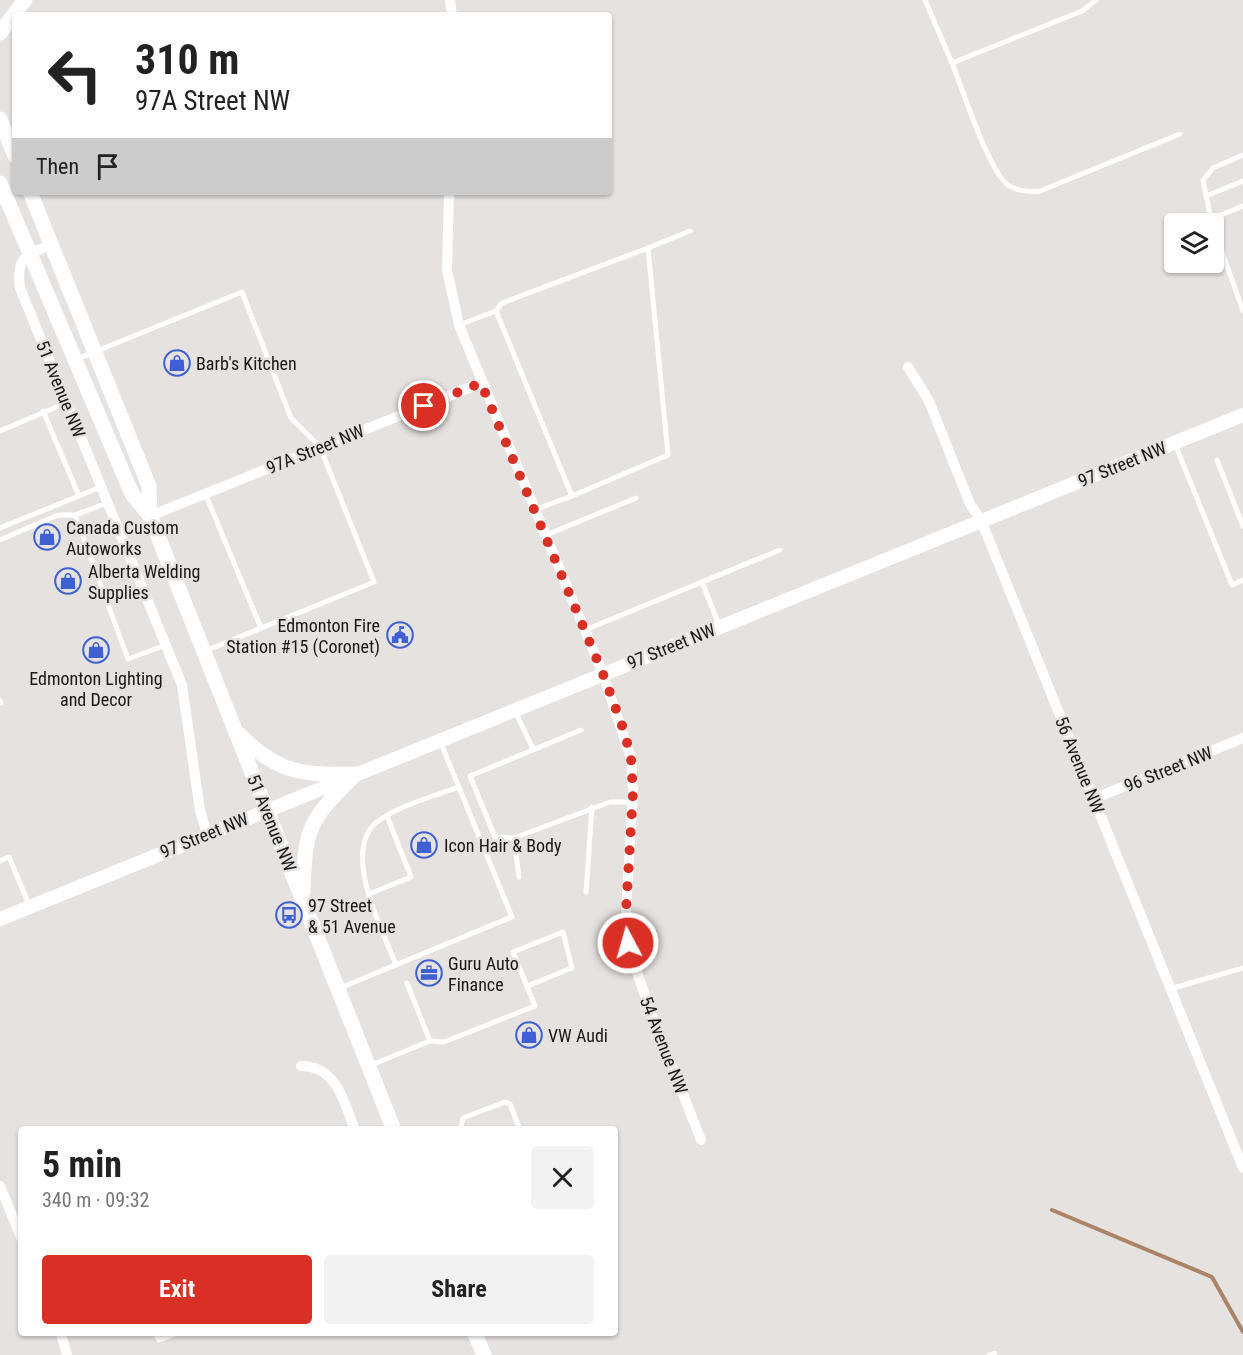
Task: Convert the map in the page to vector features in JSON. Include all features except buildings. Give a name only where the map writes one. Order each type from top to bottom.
[{"type":"main road","points":[[16,12],[25,0]]},
{"type":"main road","points":[[0,33],[12,17]]},
{"type":"main road","points":[[0,119],[12,149]]},
{"type":"main road","name":"51 Avenue NW","points":[[0,183],[132,494],[150,516],[392,1126]]},
{"type":"main road","name":"51 Avenue NW","points":[[31,195],[149,486],[150,516]]},
{"type":"main road","points":[[235,730],[247,742],[288,769],[310,775],[356,774]]},
{"type":"main road","points":[[302,898],[305,844],[311,826],[320,809],[356,774]]},
{"type":"main road","points":[[476,1336],[484,1355]]},
{"type":"street","name":"54 Avenue NW","points":[[449,195],[447,270],[459,325],[603,674],[631,758],[632,802],[625,927],[632,958],[650,1010],[701,1140]]},
{"type":"street","points":[[29,254],[51,245]]},
{"type":"street","name":"51 Avenue NW","points":[[29,254],[20,262],[18,272],[20,288],[182,685],[187,705],[200,810],[207,834]]},
{"type":"street","name":"56 Avenue NW","points":[[908,367],[929,401],[970,504],[981,520],[1243,1168]]},
{"type":"street","name":"97A Street NW","points":[[150,516],[481,383]]},
{"type":"street","name":"97 Street NW","points":[[0,919],[1243,415]]},
{"type":"street","name":"96 Street NW","points":[[1093,799],[1243,738]]},
{"type":"street","points":[[301,1066],[314,1066],[328,1073],[340,1091],[353,1126]]},
{"type":"street","points":[[0,1186],[18,1230]]},
{"type":"street","points":[[62,1336],[67,1355]]},
{"type":"lane","points":[[925,0],[994,168],[1008,186],[1025,192],[1040,190],[1180,134]]},
{"type":"lane","points":[[952,63],[1082,11],[1096,0]]},
{"type":"lane","points":[[1210,213],[1203,180],[1213,168],[1243,155]]},
{"type":"lane","points":[[1206,196],[1243,181]]},
{"type":"lane","points":[[1224,215],[1243,206]]},
{"type":"lane","points":[[459,325],[496,311],[502,303],[690,231]]},
{"type":"lane","points":[[534,510],[668,455],[648,248]]},
{"type":"lane","points":[[1224,262],[1243,311]]},
{"type":"lane","points":[[75,360],[242,292],[291,418],[320,447],[374,582],[204,652]]},
{"type":"lane","points":[[496,311],[572,496]]},
{"type":"lane","points":[[0,430],[66,403]]},
{"type":"lane","points":[[43,411],[79,496]]},
{"type":"lane","points":[[1175,442],[1232,585],[1243,580]]},
{"type":"lane","points":[[1217,460],[1243,526]]},
{"type":"lane","points":[[0,528],[101,488]]},
{"type":"lane","points":[[205,493],[261,628]]},
{"type":"lane","points":[[545,535],[636,498]]},
{"type":"lane","points":[[0,540],[58,515],[75,515],[108,503]]},
{"type":"lane","points":[[75,515],[128,659],[166,645]]},
{"type":"lane","points":[[585,630],[780,550]]},
{"type":"lane","points":[[702,582],[720,627]]},
{"type":"lane","points":[[514,709],[533,749]]},
{"type":"lane","points":[[581,729],[470,776],[495,837],[514,838],[592,807],[610,802],[632,802]]},
{"type":"lane","points":[[338,989],[512,917],[440,740]]},
{"type":"lane","points":[[396,965],[363,879],[363,850],[371,828],[387,816],[459,787]]},
{"type":"lane","points":[[586,892],[592,807]]},
{"type":"lane","points":[[369,894],[411,877],[387,816]]},
{"type":"lane","points":[[514,838],[519,877]]},
{"type":"lane","points":[[0,861],[9,857],[30,907]]},
{"type":"lane","points":[[369,1066],[430,1041],[444,1042],[535,1006],[513,952],[563,932],[572,968],[527,986]]},
{"type":"lane","points":[[1170,989],[1243,968]]},
{"type":"lane","points":[[407,983],[430,1041]]},
{"type":"lane","points":[[461,1126],[463,1118],[505,1102],[510,1104],[518,1126]]},
{"type":"lane","points":[[157,1336],[159,1340],[170,1336]]},
{"type":"waterway","points":[[1052,1210],[1212,1277],[1243,1332]]},
{"type":"place","name":"Barb's Kitchen","points":[[177,363]]},
{"type":"place","name":"Canada Custom Autoworks","points":[[47,537]]},
{"type":"place","name":"Alberta Welding Supplies","points":[[68,581]]},
{"type":"place","name":"Edmonton Fire Station #15 (Coronet)","points":[[400,635]]},
{"type":"place","name":"Edmonton Lighting and Decor","points":[[96,650]]},
{"type":"place","name":"Icon Hair & Body","points":[[424,845]]},
{"type":"place","name":"97 Street & 51 Avenue","points":[[289,915]]},
{"type":"place","name":"Guru Auto Finance","points":[[429,973]]},
{"type":"place","name":"VW Audi","points":[[529,1035]]},
{"type":"route","points":[[424,406],[481,383],[603,674],[624,731],[631,758],[633,793],[625,927],[628,943]]}]
